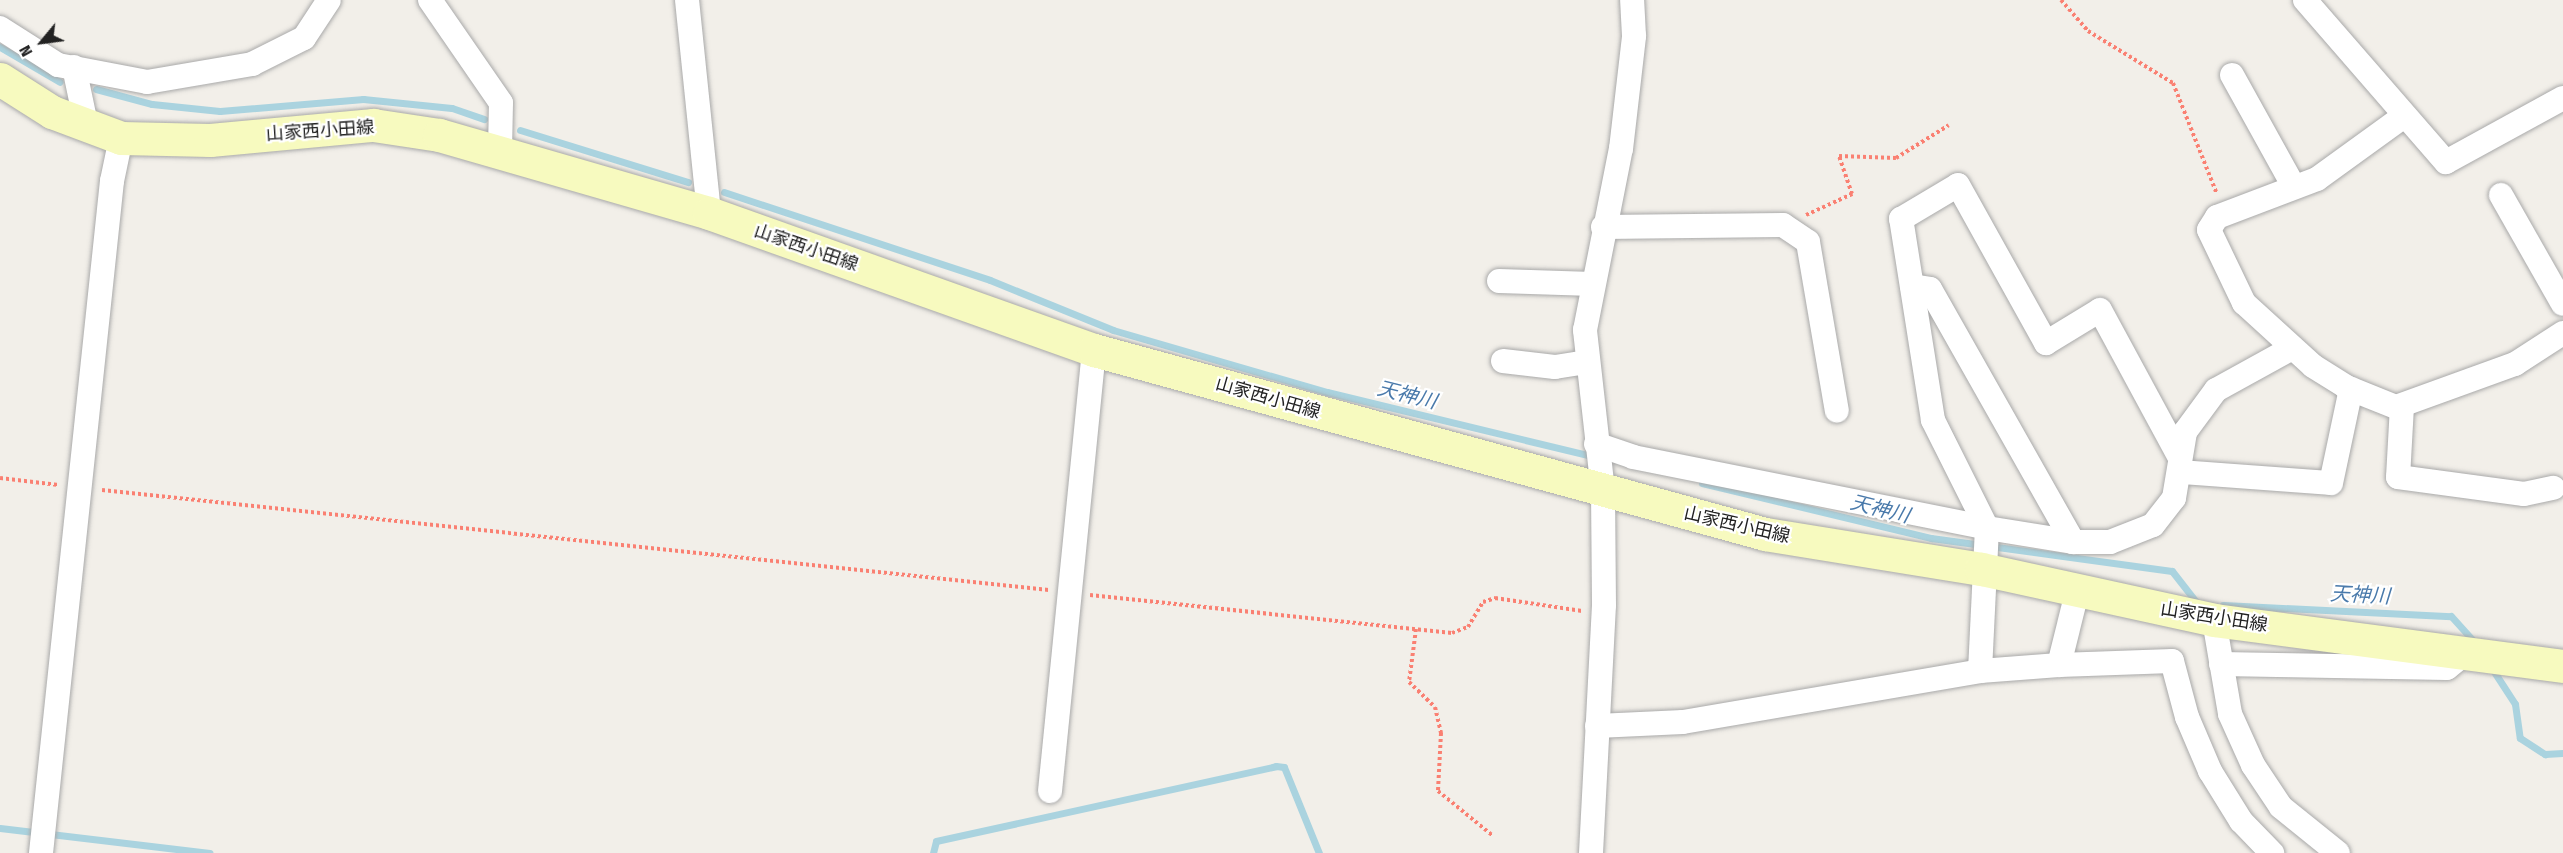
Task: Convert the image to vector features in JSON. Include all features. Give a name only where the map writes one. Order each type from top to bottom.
[{"type":"main road","name":"山家西小田線","points":[[0,79],[52,112],[121,138],[210,140],[373,125],[500,151],[709,213],[1094,350],[1765,534],[1981,569],[2077,592],[2214,620],[2467,651],[2563,666]]},
{"type":"street","points":[[0,28],[58,65],[147,82],[252,64],[304,38],[329,0]]},
{"type":"street","points":[[430,0],[501,103],[500,151]]},
{"type":"street","points":[[687,0],[709,213]]},
{"type":"street","points":[[1591,853],[1604,605],[1603,491],[1585,330],[1603,226],[1621,149],[1634,36],[1632,0]]},
{"type":"street","points":[[2305,0],[2446,162],[2563,98]]},
{"type":"street","points":[[74,67],[86,124]]},
{"type":"street","points":[[2232,75],[2294,188]]},
{"type":"street","points":[[2404,116],[2317,178],[2225,214],[2210,230],[2234,286],[2244,303],[2292,348],[2351,389],[2402,406],[2515,364],[2563,333]]},
{"type":"street","points":[[41,853],[79,488],[121,138]]},
{"type":"street","points":[[1980,671],[1981,569],[1987,528],[1933,420],[1901,219],[1958,185],[2046,343],[2100,310],[2179,463]]},
{"type":"street","points":[[2501,195],[2563,304]]},
{"type":"street","points":[[1603,226],[1783,225],[1808,242],[1837,411]]},
{"type":"street","points":[[1499,281],[1593,284]]},
{"type":"street","points":[[1912,286],[1930,289],[2073,542]]},
{"type":"street","points":[[1596,444],[1633,457],[1987,528],[2073,542],[2110,542],[2153,525],[2174,498],[2185,432],[2216,390],[2292,348]]},
{"type":"street","points":[[1050,791],[1094,350]]},
{"type":"street","points":[[1503,361],[1555,367],[1587,362]]},
{"type":"street","points":[[2179,463],[2331,483],[2351,389]]},
{"type":"street","points":[[2402,406],[2398,477],[2524,494],[2553,488]]},
{"type":"street","points":[[2059,665],[2077,592]]},
{"type":"street","points":[[2214,620],[2230,714],[2253,765],[2281,807],[2338,853]]},
{"type":"street","points":[[2221,664],[2447,668],[2467,651]]},
{"type":"street","points":[[1597,726],[1683,722],[1980,671],[2059,665],[2172,661],[2187,717],[2211,771],[2241,821],[2272,853]]},
{"type":"path","points":[[2061,0],[2088,31],[2173,82],[2225,214]]},
{"type":"path","points":[[1783,225],[1852,194],[1839,156],[1896,158],[1949,125]]},
{"type":"path","points":[[0,478],[1416,629],[1460,630],[1477,616],[1483,602],[1495,598],[1586,612],[1604,605]]},
{"type":"path","points":[[1416,629],[1409,682],[1435,707],[1442,732],[1438,792],[1492,835]]},
{"type":"waterway","points":[[0,47],[60,82]]},
{"type":"waterway","points":[[96,89],[152,104],[220,111],[363,99],[452,108],[484,119]]},
{"type":"waterway","points":[[520,130],[688,182]]},
{"type":"waterway","name":"天神川","points":[[724,192],[990,280],[1113,330],[1327,392],[1595,457]]},
{"type":"waterway","name":"天神川","points":[[1702,483],[1931,538],[2172,571],[2197,603]]},
{"type":"waterway","name":"天神川","points":[[2223,605],[2451,616],[2475,643]]},
{"type":"waterway","name":"天神川","points":[[2491,667],[2515,704],[2520,738],[2545,754],[2563,753]]},
{"type":"waterway","points":[[933,853],[936,841],[1276,766],[1284,767],[1319,853]]},
{"type":"waterway","points":[[0,828],[210,853]]}]
